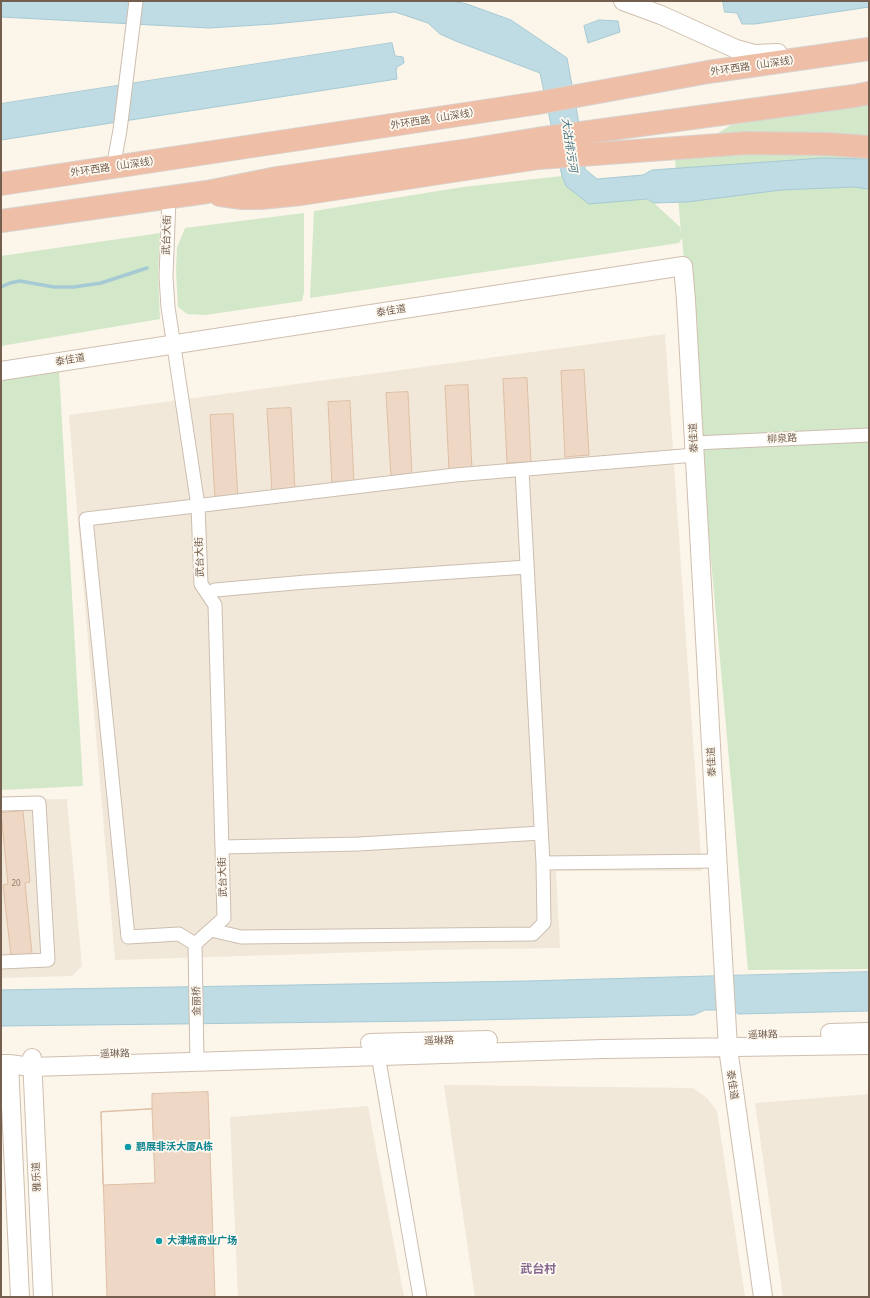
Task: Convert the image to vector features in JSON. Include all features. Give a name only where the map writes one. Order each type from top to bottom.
[{"type":"highway","name":"外环西路（山深线）","points":[[1,184],[538,103],[708,72],[869,49]]},
{"type":"highway","points":[[538,149],[869,93]]},
{"type":"highway","points":[[1,222],[207,192],[277,178],[469,150],[747,143],[827,144],[869,147]]},
{"type":"street","points":[[113,168],[120,130],[136,1]]},
{"type":"street","points":[[623,1],[662,15],[736,49],[754,54],[795,53],[869,46]]},
{"type":"street","name":"武台大街","points":[[169,197],[166,277],[168,307],[198,506],[201,584],[215,605],[224,918],[195,944]]},
{"type":"street","name":"泰佳道","points":[[1,371],[683,266],[727,1036],[763,1297]]},
{"type":"street","name":"柳泉路","points":[[195,944],[180,934],[128,937],[86,519],[455,475],[522,470],[694,449],[869,435]]},
{"type":"street","points":[[211,930],[241,937],[533,934],[544,923],[543,863],[522,470]]},
{"type":"street","points":[[208,594],[215,590],[223,589],[527,567]]},
{"type":"street","points":[[1,804],[39,803],[48,960],[1,962]]},
{"type":"street","points":[[222,847],[359,844],[541,834]]},
{"type":"street","points":[[543,863],[718,861]]},
{"type":"street","name":"金丽桥","points":[[195,944],[197,1056]]},
{"type":"street","name":"遥琳路","points":[[5,1064],[378,1049],[625,1036],[727,1036],[869,1032]]},
{"type":"street","name":"遥琳路","points":[[727,1036],[869,1045]]},
{"type":"street","points":[[378,1049],[420,1297]]},
{"type":"street","name":"雅乐道","points":[[32,1063],[43,1297]]},
{"type":"street","points":[[5,1064],[20,1297]]},
{"type":"shaded area","points":[[665,334],[702,871],[556,871],[560,948],[433,950],[115,960],[69,415]]},
{"type":"shaded area","points":[[67,799],[82,966],[72,976],[1,978],[1,800]]},
{"type":"shaded area","points":[[444,1085],[693,1088],[707,1098],[717,1111],[745,1297],[475,1297]]},
{"type":"shaded area","points":[[869,1094],[869,1297],[783,1297],[755,1103]]},
{"type":"shaded area","points":[[368,1106],[404,1297],[238,1297],[230,1117]]},
{"type":"green space","points":[[869,103],[869,969],[748,970],[682,238],[679,243],[310,298],[314,211],[463,187],[562,176],[566,186],[620,201],[647,199],[654,203],[680,227],[681,233],[675,160],[731,125]]},
{"type":"green space","points":[[304,213],[304,292],[302,301],[205,315],[187,314],[178,307],[176,271],[177,248],[185,228]]},
{"type":"green space","points":[[160,233],[158,274],[160,319],[1,346],[1,256]]},
{"type":"green space","points":[[58,353],[83,786],[1,790],[1,361]]},
{"type":"water","name":"大沽排污河","points":[[1,1],[453,1],[467,4],[511,20],[567,58],[578,118],[585,169],[597,179],[643,175],[652,170],[823,158],[869,159],[869,189],[853,187],[781,190],[687,202],[654,203],[647,199],[589,204],[566,186],[562,176],[540,73],[440,34],[428,23],[395,12],[274,24],[209,28],[1,17]]},
{"type":"water","points":[[723,1],[869,1],[869,7],[755,24],[742,24],[737,13],[725,12]]},
{"type":"water","points":[[599,20],[618,21],[620,32],[588,43],[584,26]]},
{"type":"water","points":[[392,43],[395,56],[403,57],[404,63],[397,67],[397,79],[1,140],[1,104]]},
{"type":"water","points":[[869,972],[869,1011],[738,1014],[733,1010],[705,1010],[694,1015],[431,1021],[1,1026],[1,990],[527,981]]},
{"type":"building","points":[[584,370],[589,455],[565,457],[561,371]]},
{"type":"building","points":[[527,378],[531,462],[507,463],[503,379]]},
{"type":"building","points":[[468,385],[472,469],[449,470],[445,386]]},
{"type":"building","points":[[408,392],[412,476],[391,478],[386,393]]},
{"type":"building","points":[[350,401],[354,484],[332,485],[328,402]]},
{"type":"building","points":[[291,408],[295,491],[272,493],[267,409]]},
{"type":"building","points":[[233,414],[238,499],[215,500],[210,415]]},
{"type":"building","points":[[23,811],[30,882],[25,883],[32,954],[11,956],[3,885],[8,884],[1,813]]},
{"type":"building","name":"大津城商业广场","points":[[208,1092],[215,1297],[107,1297],[101,1112],[152,1109],[152,1094]]},
{"type":"building","name":"鹏展非沃大厦A栋","points":[[152,1109],[155,1183],[103,1185],[101,1112]]},
{"type":"waterway","points":[[1,287],[20,281],[54,287],[74,287],[101,283],[147,268]]},
{"type":"place","name":"鹏展非沃大厦A栋","points":[[128,1147]]},
{"type":"place","name":"大津城商业广场","points":[[159,1241]]},
{"type":"district","name":"武台村","points":[[538,1270]]}]
